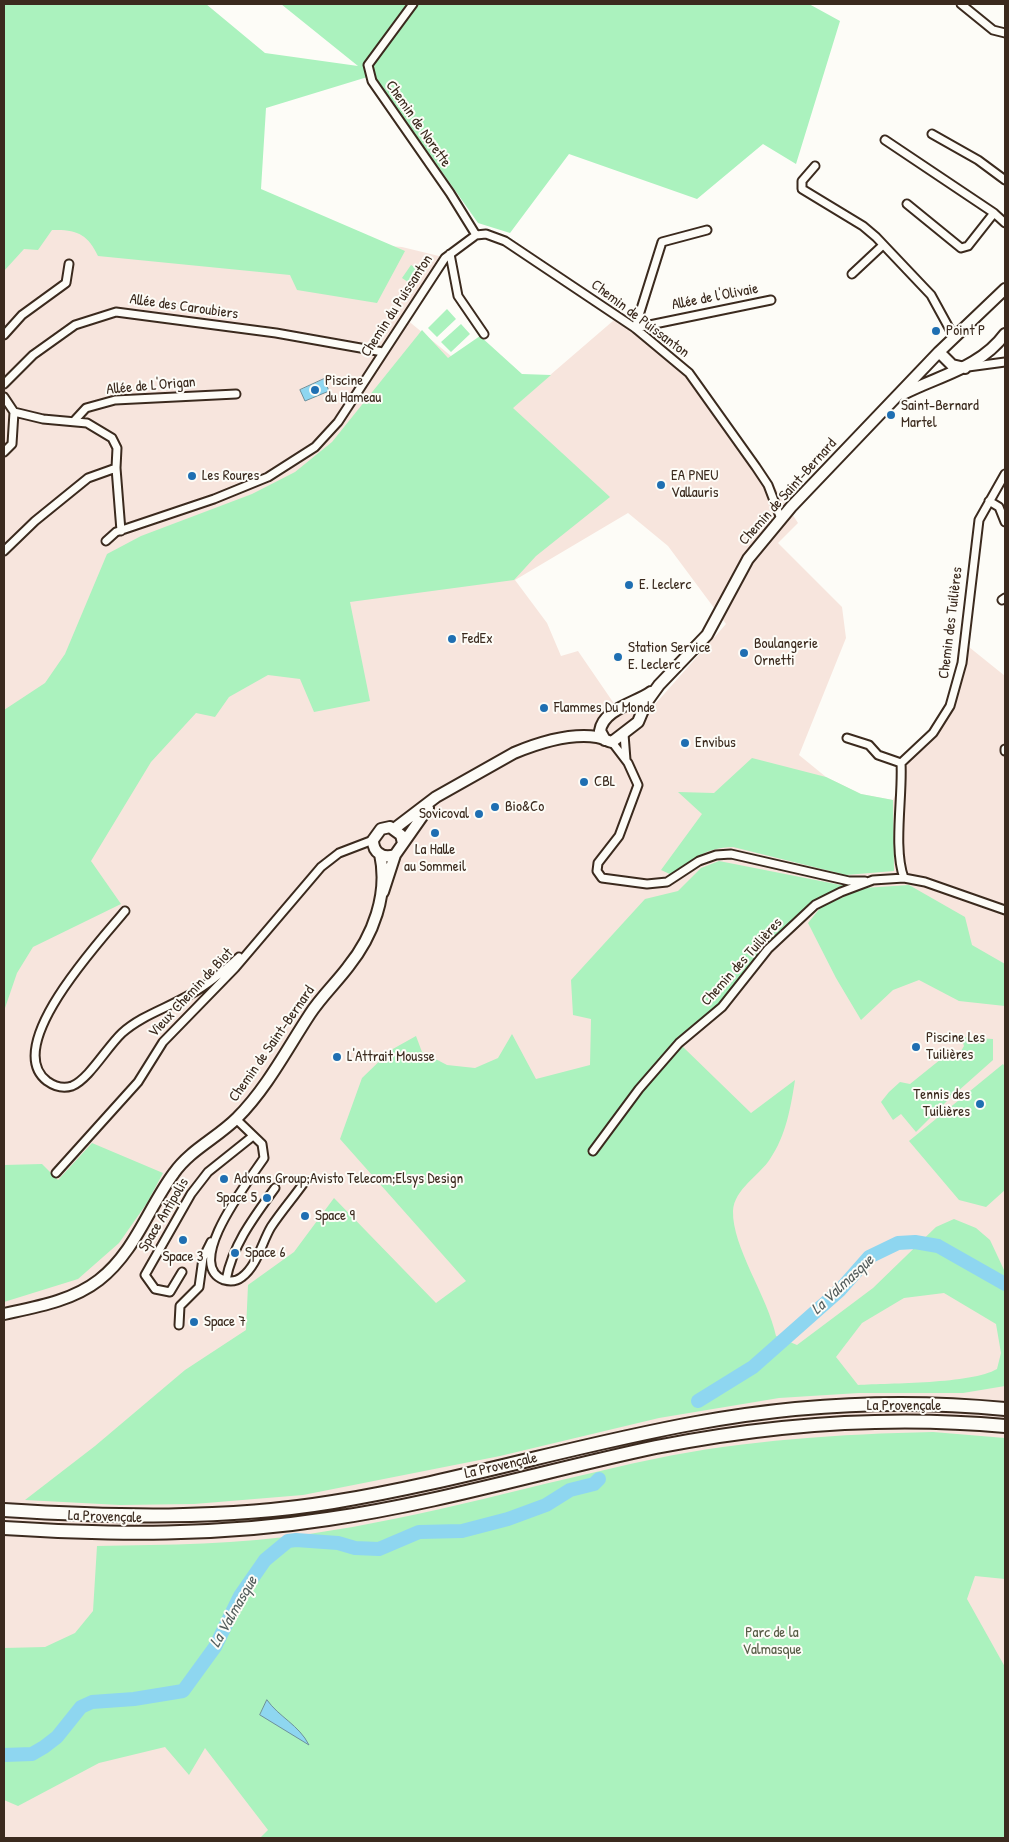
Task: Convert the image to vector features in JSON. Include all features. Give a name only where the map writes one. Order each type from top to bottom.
[{"type":"highway","name":"La Provençale","points":[[4,1510],[148,1517],[280,1509],[383,1493],[644,1433],[739,1416],[804,1408],[891,1404],[1005,1409]]},
{"type":"highway","name":"La Provençale","points":[[4,1528],[154,1534],[288,1525],[388,1509],[657,1447],[760,1430],[883,1421],[1005,1426]]},
{"type":"main road","name":"Chemin de Saint-Bernard","points":[[608,741],[624,734],[638,722],[646,704],[660,685],[707,635],[748,559],[781,519],[939,352],[1004,293]]},
{"type":"main road","name":"Chemin de Saint-Bernard","points":[[896,398],[965,368],[990,351],[1005,334]]},
{"type":"main road","points":[[939,352],[952,364],[965,368]]},
{"type":"main road","name":"Chemin de Saint-Bernard","points":[[603,723],[622,707],[642,699],[660,685]]},
{"type":"main road","points":[[630,704],[638,707],[641,714]]},
{"type":"main road","points":[[436,798],[417,820],[395,855],[387,857],[376,847],[381,829],[394,829],[436,798],[514,753],[526,748],[576,737],[603,723]]},
{"type":"main road","points":[[603,723],[600,731],[608,741]]},
{"type":"main road","points":[[576,737],[608,741]]},
{"type":"main road","points":[[394,829],[401,835],[402,843]]},
{"type":"main road","name":"Chemin de Saint-Bernard","points":[[376,847],[382,866],[381,895]]},
{"type":"main road","name":"Chemin de Saint-Bernard","points":[[4,1314],[63,1299],[98,1281],[124,1256],[178,1167],[236,1119],[276,1069],[313,1009],[360,951],[372,928],[395,855]]},
{"type":"street","name":"Chemin de Norette","points":[[412,4],[368,65],[372,81],[450,193],[476,235]]},
{"type":"street","points":[[961,4],[993,30],[1005,34]]},
{"type":"street","points":[[932,134],[978,160],[1005,180]]},
{"type":"street","points":[[885,140],[994,213],[1005,223]]},
{"type":"street","points":[[815,166],[802,181],[802,189],[863,226],[883,245],[931,295],[954,337]]},
{"type":"street","points":[[907,204],[961,248],[968,246],[994,213]]},
{"type":"street","points":[[634,328],[662,242],[707,230]]},
{"type":"street","name":"Chemin de Puissanton","points":[[476,235],[486,234],[505,241],[634,328],[689,373],[768,485],[781,519]]},
{"type":"street","name":"Chemin du Puissanton","points":[[106,541],[121,531],[268,477],[286,467],[328,434],[427,284],[450,254],[476,235]]},
{"type":"street","points":[[852,274],[883,245]]},
{"type":"street","points":[[450,254],[458,296],[484,334]]},
{"type":"street","points":[[4,335],[22,315],[66,283],[69,264]]},
{"type":"street","name":"Allée de l'Olivaie","points":[[634,328],[771,300]]},
{"type":"street","name":"Allée des Caroubiers","points":[[4,384],[33,355],[75,325],[116,312],[276,333],[383,352]]},
{"type":"street","points":[[965,368],[1005,362]]},
{"type":"street","name":"Allée de L'Origan","points":[[74,421],[86,408],[115,400],[236,394]]},
{"type":"street","points":[[4,397],[14,412],[12,444],[4,452]]},
{"type":"street","points":[[14,412],[43,419],[74,421],[101,429],[112,438],[117,448],[116,468],[121,531]]},
{"type":"street","points":[[4,551],[35,521],[88,478],[116,468]]},
{"type":"street","name":"Chemin des Tuilières","points":[[901,763],[933,733],[950,706],[962,663],[977,528],[981,513],[1005,474]]},
{"type":"street","points":[[989,501],[1002,505],[1005,522]]},
{"type":"street","points":[[624,734],[626,760]]},
{"type":"street","points":[[847,738],[869,745],[878,755],[901,763],[900,866],[904,878]]},
{"type":"street","points":[[608,741],[626,760],[636,777],[638,785],[619,836],[598,863],[598,874],[604,879],[647,884],[667,882],[699,861],[716,854],[732,854],[849,881],[873,880]]},
{"type":"street","name":"Vieux Chemin de Biot","points":[[56,1173],[134,1086],[163,1042],[235,968],[251,947],[327,861],[345,850],[358,847],[376,847]]},
{"type":"street","name":"Chemin des Tuilières","points":[[593,1151],[639,1089],[679,1043],[731,997],[768,949],[815,905],[841,892],[873,880],[915,878],[1005,910]]},
{"type":"street","points":[[125,911],[67,981],[44,1022],[35,1059],[41,1075],[54,1086],[66,1087],[77,1082],[133,1024],[206,985],[251,947]]},
{"type":"street","points":[[179,1325],[180,1306],[199,1287],[204,1255],[264,1158],[262,1144],[236,1119]]},
{"type":"street","name":"Space Antipolis","points":[[182,1272],[170,1292],[154,1289],[145,1275],[191,1194],[208,1172],[253,1136]]},
{"type":"street","points":[[215,1235],[211,1252],[212,1266],[215,1273],[226,1280],[236,1280],[248,1271],[271,1228],[304,1184]]},
{"type":"street","points":[[226,1280],[241,1236],[275,1188]]},
{"type":"shaded area","points":[[4,143],[375,245],[402,247],[443,257],[406,319],[513,407],[621,314],[683,361],[763,469],[798,523],[778,543],[842,607],[846,638],[799,755],[826,777],[861,794],[893,800],[902,780],[901,763],[926,741],[950,706],[964,643],[1005,676],[1005,1838],[4,1838]],"holes":[[[628,513],[668,546],[726,624],[649,711],[633,694],[615,705],[578,651],[561,656],[547,623],[515,580]]]},
{"type":"green space","points":[[4,4],[206,4],[265,53],[358,66],[281,4],[809,4],[840,21],[796,164],[763,144],[697,199],[569,154],[510,233],[478,223],[374,75],[266,108],[261,189],[405,251],[377,303],[297,290],[290,275],[98,256],[85,238],[80,234],[68,231],[52,230],[38,250],[24,249],[4,271]]},
{"type":"green space","points":[[411,265],[420,271],[411,284],[402,278]]},
{"type":"green space","points":[[447,309],[456,319],[437,337],[428,328]]},
{"type":"green space","points":[[461,324],[470,334],[451,352],[441,342]]},
{"type":"green space","points":[[422,330],[448,358],[480,336],[522,374],[551,375],[513,408],[610,497],[536,556],[514,580],[350,602],[370,701],[314,712],[300,679],[268,675],[229,697],[215,717],[196,713],[151,762],[91,861],[121,904],[33,947],[17,973],[4,1011],[4,710],[45,683],[65,654],[107,554],[141,536],[252,494],[295,472],[332,442]]},
{"type":"green space","points":[[752,758],[826,777],[861,794],[893,800],[894,871],[846,875],[733,847],[714,849],[700,855],[674,876],[661,870],[702,814],[678,792],[714,793]]},
{"type":"green space","points":[[719,861],[846,886],[820,898],[799,913],[682,1046],[751,1113],[795,1080],[790,1110],[776,1150],[766,1165],[738,1196],[734,1203],[733,1211],[738,1240],[766,1305],[776,1336],[797,1345],[873,1288],[936,1227],[954,1219],[976,1228],[990,1240],[1005,1272],[1005,1386],[963,1393],[859,1393],[779,1398],[659,1418],[500,1456],[303,1495],[194,1504],[120,1505],[25,1500],[95,1446],[185,1370],[246,1330],[248,1285],[294,1252],[334,1198],[436,1303],[466,1281],[340,1139],[362,1078],[391,1050],[416,1036],[422,1052],[447,1065],[475,1068],[498,1058],[512,1034],[536,1079],[590,1065],[591,1019],[573,1015],[571,980],[645,899],[678,891],[701,868]],"holes":[[[944,1293],[996,1324],[1001,1353],[997,1369],[969,1378],[930,1382],[858,1385],[836,1357],[862,1323],[904,1298]]]},
{"type":"green space","points":[[909,885],[965,917],[972,945],[1005,964],[1005,1006],[959,1001],[919,980],[893,990],[861,1020],[836,978],[808,923],[821,907],[864,888]]},
{"type":"green space","points":[[961,1037],[993,1039],[993,1060],[948,1100],[916,1132],[901,1114],[893,1120],[881,1102],[889,1092],[900,1082],[910,1084],[946,1055],[951,1059],[958,1056],[964,1046]]},
{"type":"green space","name":"Tennis des Tuilières","points":[[1003,1064],[1005,1067],[1005,1190],[986,1207],[959,1200],[909,1141]]},
{"type":"green space","points":[[92,1143],[163,1173],[147,1203],[119,1243],[78,1279],[4,1302],[4,1165],[42,1164],[58,1180]]},
{"type":"green space","name":"Parc de la Valmasque","points":[[933,1432],[1005,1438],[1005,1579],[975,1576],[967,1599],[1005,1667],[1005,1838],[260,1838],[268,1830],[205,1748],[189,1775],[165,1747],[99,1763],[18,1806],[4,1800],[4,1648],[45,1647],[75,1633],[93,1611],[97,1546],[230,1542],[309,1534],[396,1518],[688,1452],[793,1439]]},
{"type":"water","name":"Piscine du Hameau","points":[[324,379],[329,391],[305,401],[300,390]]},
{"type":"water","points":[[267,1700],[300,1732],[309,1745],[260,1715]]},
{"type":"waterway","name":"La Valmasque","points":[[698,1401],[753,1367],[840,1290],[869,1257],[898,1243],[915,1242],[938,1246],[1005,1284]]},
{"type":"waterway","name":"La Valmasque","points":[[4,1755],[32,1754],[44,1747],[57,1737],[81,1707],[92,1702],[134,1699],[183,1691],[215,1647],[240,1596],[265,1560],[288,1541],[338,1543],[355,1548],[379,1549],[419,1532],[462,1531],[508,1519],[546,1505],[570,1490],[594,1484],[599,1479]]},
{"type":"place","name":"Point P","points":[[936,331]]},
{"type":"place","name":"Piscine du Hameau","points":[[315,390]]},
{"type":"place","name":"Saint-Bernard Martel","points":[[891,415]]},
{"type":"place","name":"Les Roures","points":[[192,476]]},
{"type":"place","name":"EA PNEU Vallauris","points":[[661,485]]},
{"type":"place","name":"E. Leclerc","points":[[629,585]]},
{"type":"place","name":"FedEx","points":[[452,639]]},
{"type":"place","name":"Boulangerie Ornetti","points":[[744,653]]},
{"type":"place","name":"Station Service E. Leclerc","points":[[618,657]]},
{"type":"place","name":"Flammes Du Monde","points":[[544,708]]},
{"type":"place","name":"Envibus","points":[[685,743]]},
{"type":"place","name":"CBL","points":[[584,782]]},
{"type":"place","name":"Bio&Co","points":[[495,807]]},
{"type":"place","name":"Sovicoval","points":[[479,814]]},
{"type":"place","name":"La Halle au Sommeil","points":[[435,833]]},
{"type":"place","name":"Piscine Les Tuilières","points":[[916,1047]]},
{"type":"place","name":"L'Attrait Mousse","points":[[337,1057]]},
{"type":"place","name":"Tennis des Tuilières","points":[[980,1104]]},
{"type":"place","name":"Advans Group;Avisto Telecom;Elsys Design","points":[[224,1179]]},
{"type":"place","name":"Space 5","points":[[267,1198]]},
{"type":"place","name":"Space 9","points":[[305,1216]]},
{"type":"place","name":"Space 3","points":[[183,1240]]},
{"type":"place","name":"Space 6","points":[[235,1253]]},
{"type":"place","name":"Space 7","points":[[194,1322]]}]
